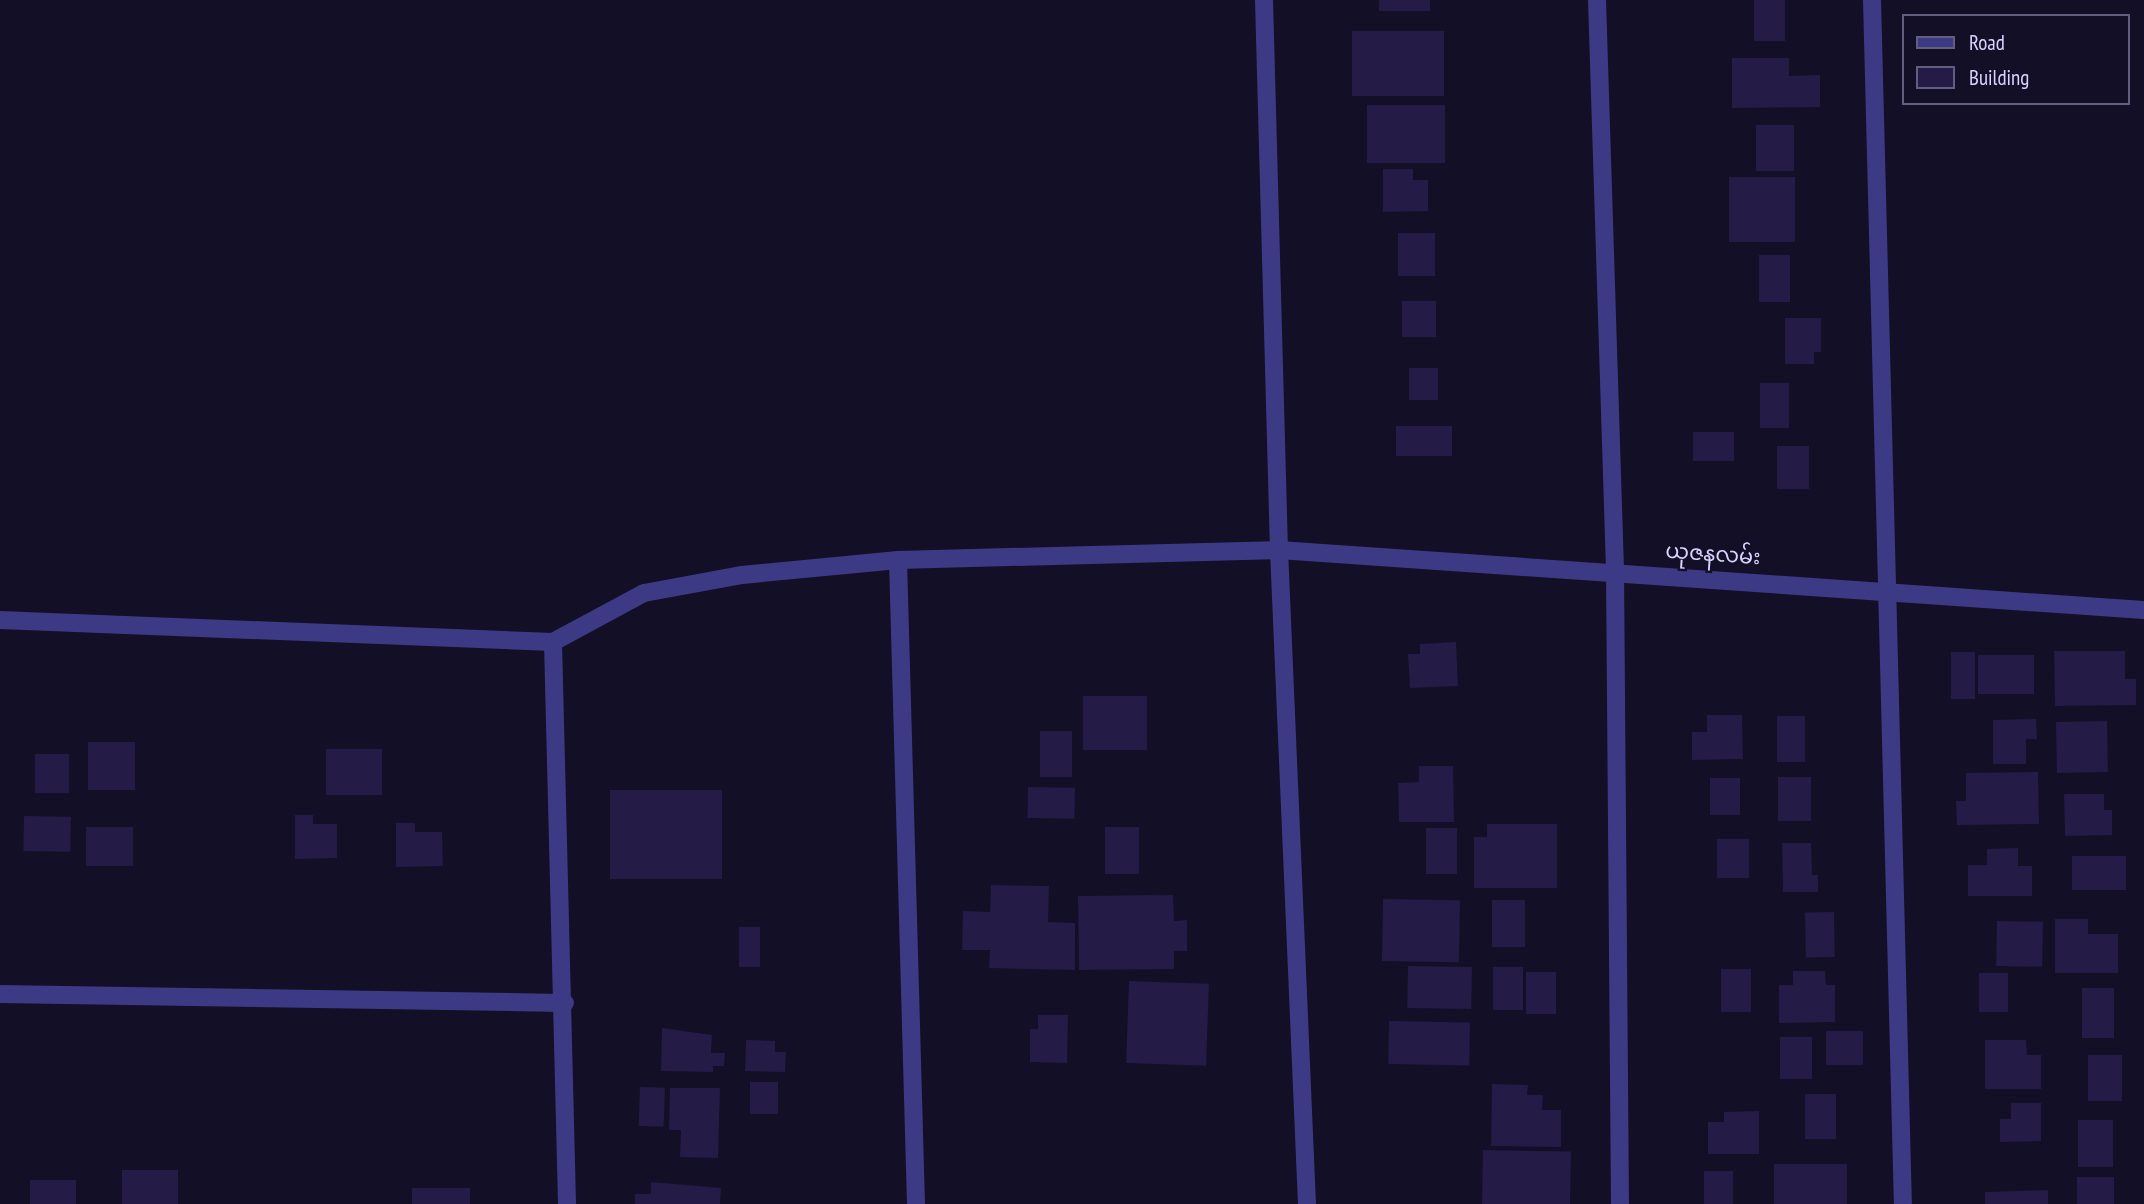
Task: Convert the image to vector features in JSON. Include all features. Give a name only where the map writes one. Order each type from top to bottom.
[{"type":"street","points":[[1264,0],[1279,550],[1307,1204]]},
{"type":"street","points":[[1597,0],[1615,570],[1620,1204]]},
{"type":"street","points":[[1872,0],[1884,590],[1903,1204]]},
{"type":"street","name":"ယုဇနလမ်း","points":[[553,642],[644,593],[742,575],[898,560],[1279,550],[1615,570],[2144,610]]},
{"type":"street","points":[[898,560],[916,1204]]},
{"type":"street","points":[[0,620],[553,642],[565,1003],[566,1204]]},
{"type":"street","points":[[0,994],[565,1003]]},
{"type":"building","points":[[1379,0],[1430,0],[1430,11],[1379,11]]},
{"type":"building","points":[[1754,0],[1785,0],[1785,41],[1754,41]]},
{"type":"building","points":[[1352,31],[1444,31],[1444,96],[1352,96]]},
{"type":"building","points":[[1732,58],[1789,58],[1789,76],[1820,75],[1820,107],[1732,108]]},
{"type":"building","points":[[1367,105],[1445,105],[1445,163],[1367,163]]},
{"type":"building","points":[[1756,125],[1794,125],[1794,171],[1756,171]]},
{"type":"building","points":[[1383,169],[1413,169],[1413,180],[1428,180],[1428,211],[1383,212]]},
{"type":"building","points":[[1729,177],[1795,177],[1795,242],[1729,242]]},
{"type":"building","points":[[1398,233],[1435,233],[1435,276],[1398,276]]},
{"type":"building","points":[[1759,255],[1790,255],[1790,302],[1759,302]]},
{"type":"building","points":[[1402,301],[1436,301],[1436,337],[1402,337]]},
{"type":"building","points":[[1785,318],[1821,318],[1821,352],[1814,352],[1814,364],[1785,364]]},
{"type":"building","points":[[1409,368],[1438,368],[1438,400],[1409,400]]},
{"type":"building","points":[[1760,383],[1789,383],[1789,428],[1760,428]]},
{"type":"building","points":[[1396,426],[1452,426],[1452,456],[1396,456]]},
{"type":"building","points":[[1693,432],[1734,432],[1734,461],[1693,461]]},
{"type":"building","points":[[1777,446],[1809,446],[1809,489],[1777,489]]},
{"type":"building","points":[[1456,642],[1458,686],[1410,688],[1408,654],[1420,654],[1420,644]]},
{"type":"building","points":[[2054,651],[2125,651],[2125,679],[2136,679],[2136,705],[2055,706]]},
{"type":"building","points":[[1951,652],[1975,652],[1975,699],[1951,699]]},
{"type":"building","points":[[1978,655],[2034,655],[2034,694],[1978,694]]},
{"type":"building","points":[[1083,696],[1147,696],[1147,750],[1083,750]]},
{"type":"building","points":[[1707,715],[1742,715],[1743,759],[1692,760],[1692,732],[1707,732]]},
{"type":"building","points":[[1777,716],[1805,716],[1805,762],[1777,762]]},
{"type":"building","points":[[2036,719],[2037,739],[2026,739],[2026,764],[1993,764],[1993,720]]},
{"type":"building","points":[[2107,721],[2108,772],[2057,773],[2056,722]]},
{"type":"building","points":[[1040,731],[1072,731],[1072,777],[1040,777]]},
{"type":"building","points":[[88,742],[135,742],[135,790],[88,790]]},
{"type":"building","points":[[326,749],[382,749],[382,795],[326,795]]},
{"type":"building","points":[[35,754],[69,754],[69,793],[35,793]]},
{"type":"building","points":[[1419,766],[1453,766],[1454,822],[1399,822],[1398,783],[1419,782]]},
{"type":"building","points":[[2038,772],[2039,824],[1957,825],[1956,801],[1966,801],[1966,773]]},
{"type":"building","points":[[1778,777],[1811,777],[1811,821],[1778,821]]},
{"type":"building","points":[[1710,778],[1740,778],[1740,815],[1710,815]]},
{"type":"building","points":[[1028,787],[1075,788],[1074,819],[1027,818]]},
{"type":"building","points":[[610,790],[722,790],[722,879],[610,879]]},
{"type":"building","points":[[2064,794],[2104,794],[2104,810],[2112,810],[2112,835],[2065,836]]},
{"type":"building","points":[[295,815],[313,815],[313,824],[337,824],[337,858],[295,859]]},
{"type":"building","points":[[24,816],[71,817],[70,852],[23,851]]},
{"type":"building","points":[[396,823],[415,823],[415,832],[442,832],[443,866],[396,867]]},
{"type":"building","points":[[1487,824],[1557,824],[1557,888],[1474,888],[1474,837],[1487,837]]},
{"type":"building","points":[[86,827],[133,827],[133,866],[86,866]]},
{"type":"building","points":[[1105,827],[1139,827],[1139,874],[1105,874]]},
{"type":"building","points":[[1426,828],[1457,828],[1457,874],[1426,874]]},
{"type":"building","points":[[1717,839],[1749,839],[1749,878],[1717,878]]},
{"type":"building","points":[[1782,843],[1811,843],[1812,875],[1818,875],[1818,892],[1783,892]]},
{"type":"building","points":[[2018,848],[2018,866],[2032,866],[2032,896],[1968,896],[1968,865],[1987,865],[1987,849]]},
{"type":"building","points":[[2072,856],[2126,856],[2126,890],[2072,890]]},
{"type":"building","points":[[991,885],[1049,886],[1048,922],[1075,923],[1075,970],[989,968],[990,950],[962,950],[963,911],[990,912]]},
{"type":"building","points":[[1173,895],[1174,921],[1187,920],[1187,951],[1174,951],[1174,969],[1079,970],[1078,896]]},
{"type":"building","points":[[1383,899],[1460,900],[1459,962],[1382,961]]},
{"type":"building","points":[[1492,900],[1525,900],[1525,947],[1492,947]]},
{"type":"building","points":[[1834,912],[1835,957],[1806,957],[1805,913]]},
{"type":"building","points":[[2055,919],[2088,919],[2088,934],[2118,934],[2118,973],[2055,973]]},
{"type":"building","points":[[1997,921],[2043,922],[2042,967],[1996,966]]},
{"type":"building","points":[[739,927],[760,927],[760,967],[739,967]]},
{"type":"building","points":[[1408,966],[1472,967],[1471,1009],[1407,1008]]},
{"type":"building","points":[[1493,967],[1523,967],[1523,1010],[1493,1010]]},
{"type":"building","points":[[1721,969],[1751,969],[1751,1012],[1721,1012]]},
{"type":"building","points":[[1793,971],[1825,971],[1826,985],[1835,985],[1835,1022],[1779,1023],[1779,985],[1793,985]]},
{"type":"building","points":[[1526,972],[1556,972],[1556,1014],[1526,1014]]},
{"type":"building","points":[[1979,973],[2008,973],[2008,1012],[1979,1012]]},
{"type":"building","points":[[1129,981],[1209,984],[1206,1066],[1126,1063]]},
{"type":"building","points":[[2082,988],[2114,988],[2114,1038],[2082,1038]]},
{"type":"building","points":[[1038,1015],[1068,1015],[1067,1063],[1030,1062],[1030,1029],[1038,1029]]},
{"type":"building","points":[[1389,1021],[1470,1022],[1469,1065],[1388,1064]]},
{"type":"building","points":[[662,1028],[712,1035],[711,1053],[725,1053],[724,1066],[713,1066],[713,1072],[661,1071]]},
{"type":"building","points":[[1826,1031],[1863,1031],[1863,1065],[1826,1065]]},
{"type":"building","points":[[1780,1037],[1812,1037],[1812,1079],[1780,1079]]},
{"type":"building","points":[[746,1040],[775,1041],[775,1052],[786,1052],[785,1072],[745,1071]]},
{"type":"building","points":[[1985,1040],[2026,1040],[2027,1055],[2041,1055],[2041,1089],[1985,1089]]},
{"type":"building","points":[[2088,1055],[2122,1055],[2122,1101],[2088,1101]]},
{"type":"building","points":[[750,1082],[778,1082],[778,1114],[750,1114]]},
{"type":"building","points":[[1492,1084],[1528,1085],[1527,1095],[1543,1095],[1542,1110],[1561,1110],[1561,1147],[1491,1146]]},
{"type":"building","points":[[640,1087],[665,1088],[664,1127],[639,1126]]},
{"type":"building","points":[[670,1088],[720,1088],[718,1158],[680,1157],[681,1130],[669,1130]]},
{"type":"building","points":[[1805,1094],[1836,1094],[1836,1139],[1805,1139]]},
{"type":"building","points":[[2011,1103],[2041,1103],[2041,1141],[2000,1142],[2000,1119],[2011,1119]]},
{"type":"building","points":[[1759,1111],[1759,1154],[1708,1154],[1708,1122],[1724,1122],[1724,1112]]},
{"type":"building","points":[[2078,1120],[2113,1120],[2113,1167],[2078,1167]]},
{"type":"building","points":[[1483,1150],[1571,1152],[1570,1204],[1482,1204]]},
{"type":"building","points":[[1774,1164],[1847,1164],[1847,1204],[1774,1204]]},
{"type":"building","points":[[122,1170],[178,1170],[178,1204],[122,1204]]},
{"type":"building","points":[[1704,1171],[1733,1171],[1733,1204],[1704,1204]]},
{"type":"building","points":[[2077,1177],[2114,1177],[2114,1204],[2077,1204]]},
{"type":"building","points":[[30,1180],[76,1180],[76,1204],[30,1204]]},
{"type":"building","points":[[651,1182],[721,1188],[720,1204],[635,1204],[635,1194],[651,1194]]},
{"type":"building","points":[[412,1188],[470,1188],[470,1204],[412,1204]]},
{"type":"building","points":[[2048,1190],[2048,1204],[1985,1204],[1985,1192]]}]
